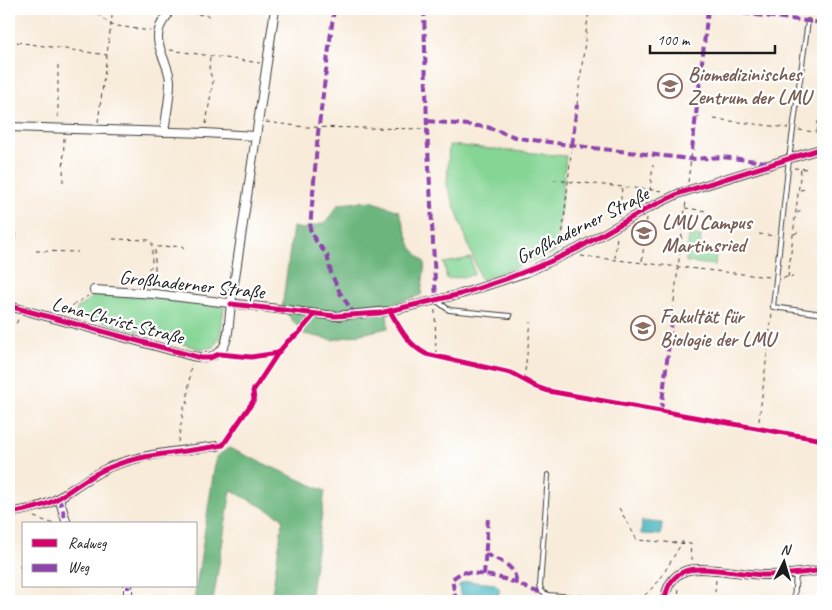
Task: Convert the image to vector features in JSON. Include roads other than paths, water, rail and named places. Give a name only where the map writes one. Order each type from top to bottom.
[{"type":"street","name":"Lena-Christ-Straße","points":[[9,306],[192,356],[210,358],[219,354],[224,347],[231,304],[275,9]]},
{"type":"street","points":[[164,132],[170,80],[159,48],[158,32],[166,16]]},
{"type":"street","points":[[9,127],[255,136]]},
{"type":"street","name":"Großhaderner Straße","points":[[94,290],[151,294],[335,316],[380,313],[436,300],[520,274],[577,249],[641,212],[684,191],[789,163],[823,148]]},
{"type":"street","points":[[9,513],[41,506],[59,498],[76,485],[112,466],[137,458],[218,446]]},
{"type":"street","points":[[59,498],[66,522]]},
{"type":"street","points":[[665,601],[668,586],[673,579],[686,570],[694,569],[765,575],[796,574],[823,570]]},
{"type":"street","points":[[128,588],[128,601]]},
{"type":"lane","points":[[160,9],[166,16]]},
{"type":"lane","points":[[808,21],[772,307],[823,314]]},
{"type":"lane","points":[[436,300],[449,310],[510,316]]},
{"type":"lane","points":[[548,475],[540,586],[542,592],[548,595],[620,601]]},
{"type":"lane","points":[[796,574],[794,600],[823,600]]},
{"type":"water","points":[[642,521],[662,523],[661,535],[641,534]]},
{"type":"water","points":[[467,581],[495,584],[500,589],[497,601],[466,601],[460,594],[459,585]]},
{"type":"place","name":"Biomedizinisches Zentrum der LMU","points":[[670,86]]},
{"type":"place","name":"LMU Campus Martinsried","points":[[644,233]]},
{"type":"place","name":"Fakultät für Biologie der LMU","points":[[643,328]]}]
